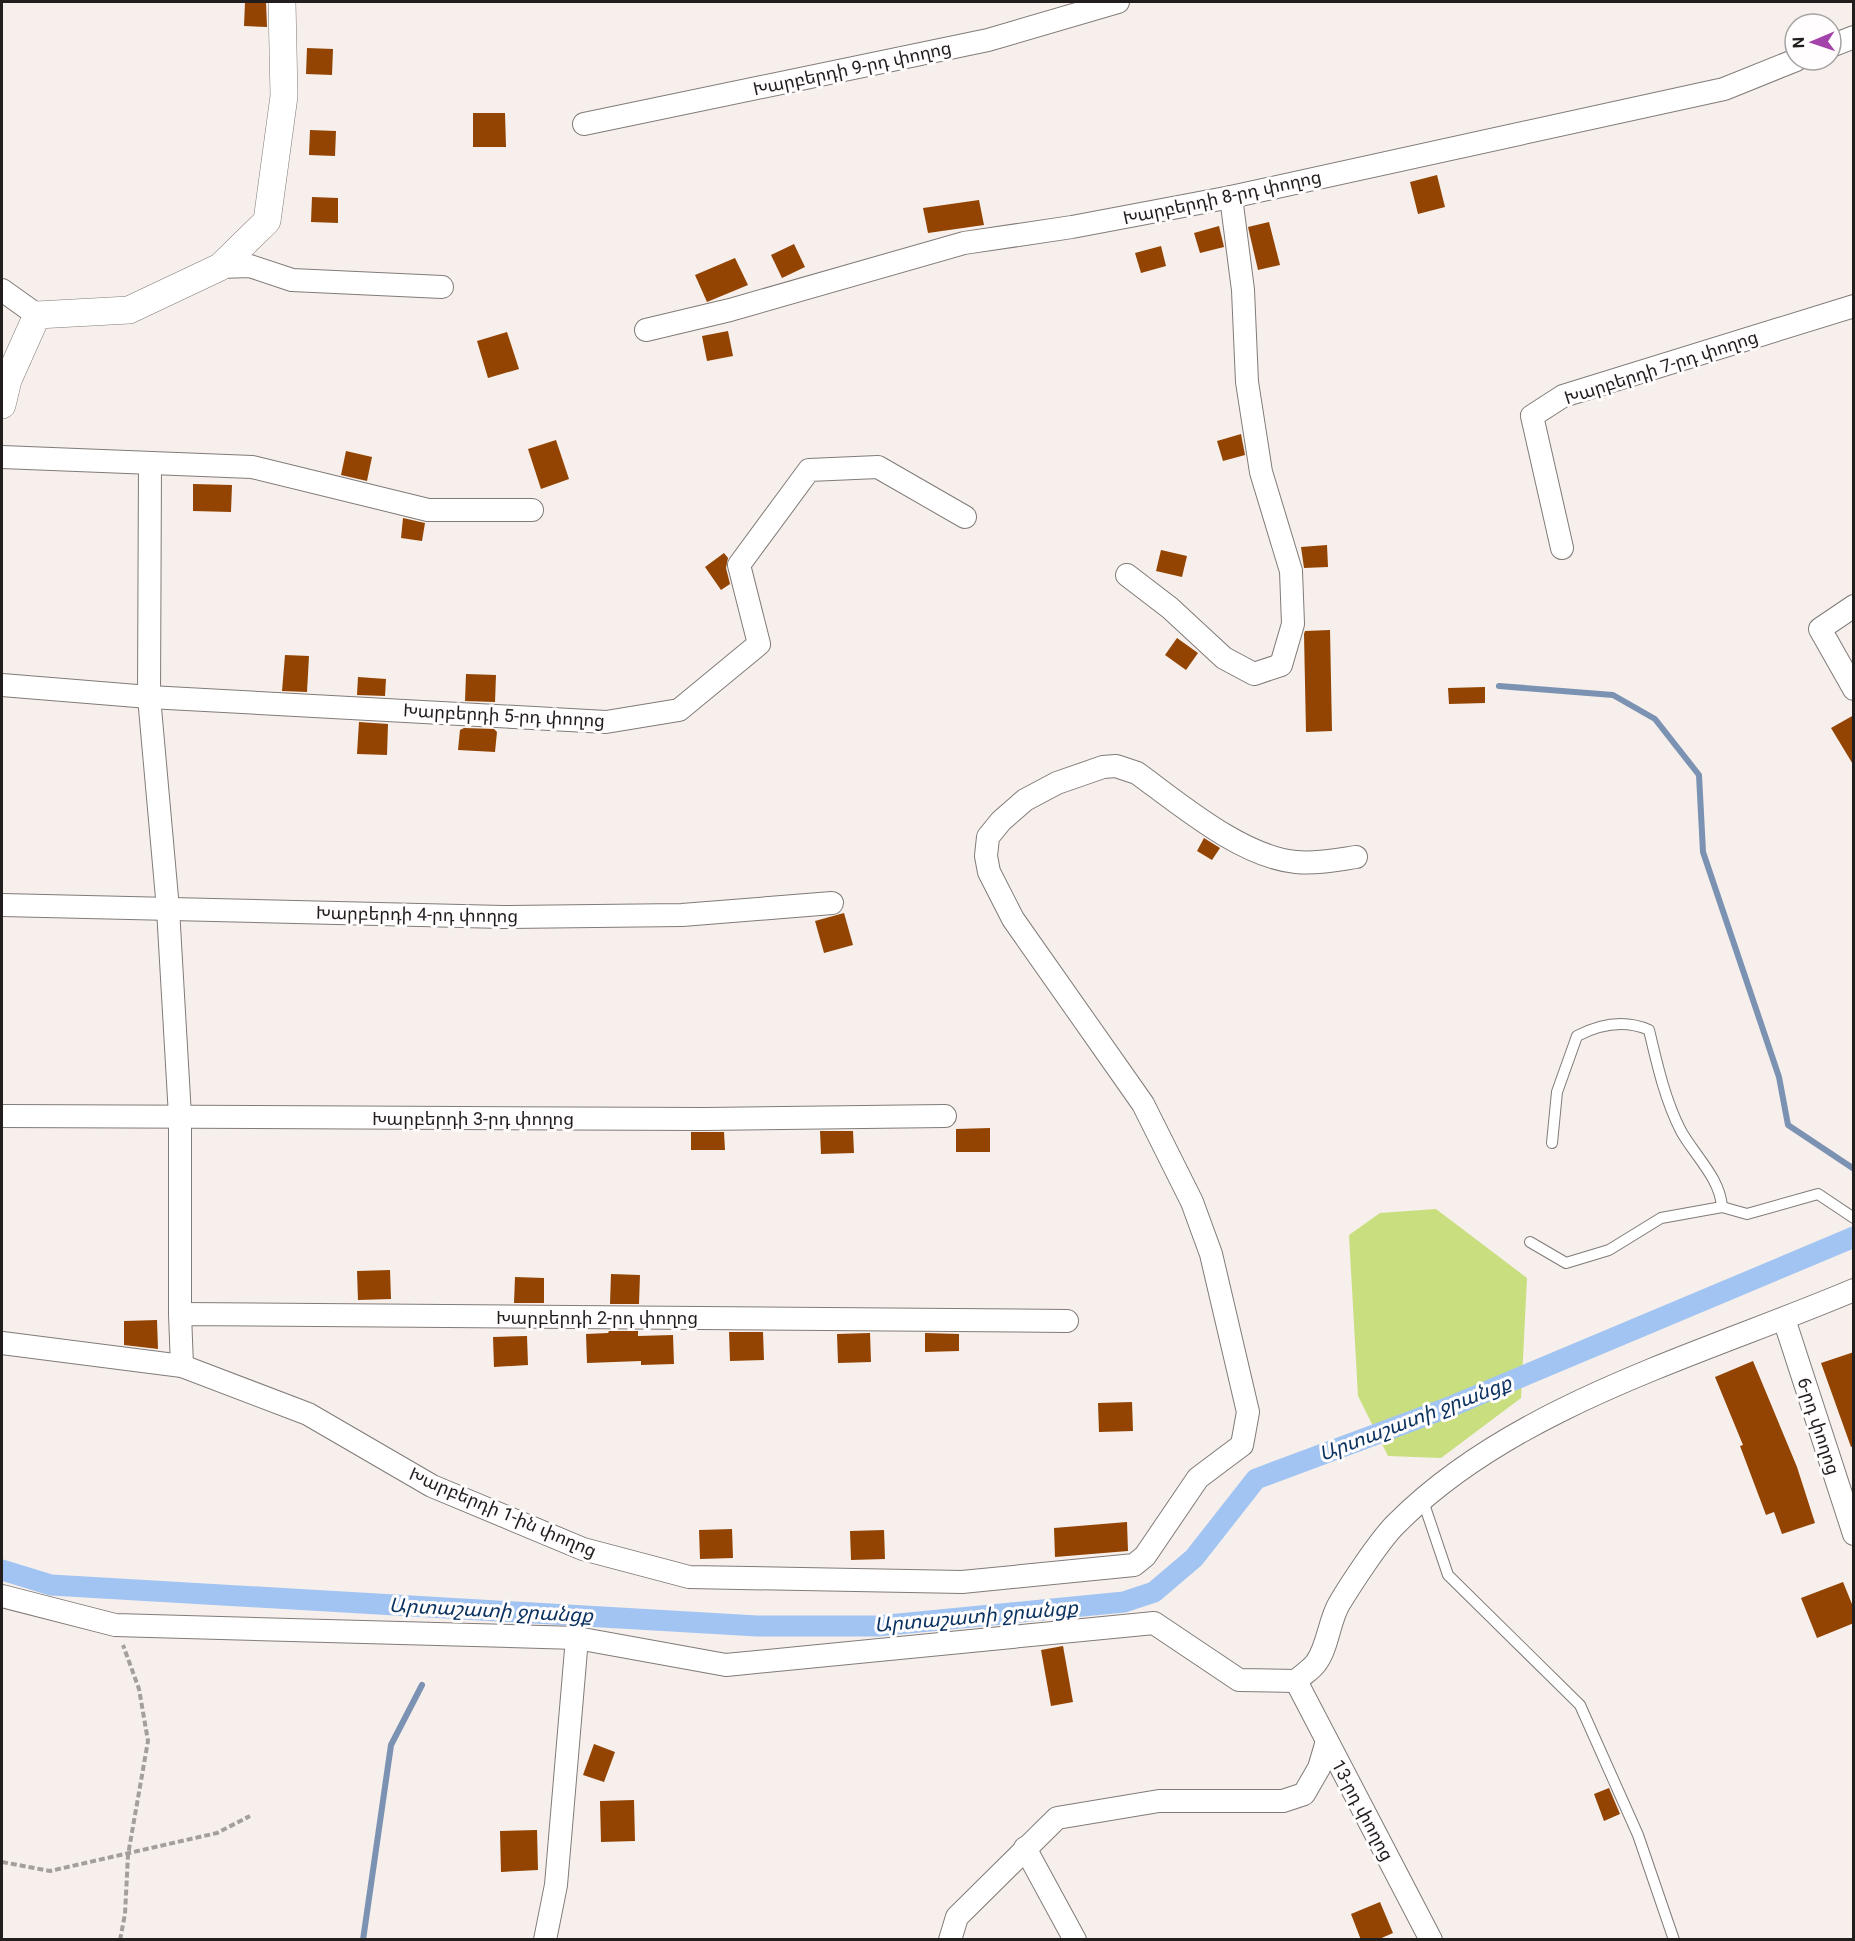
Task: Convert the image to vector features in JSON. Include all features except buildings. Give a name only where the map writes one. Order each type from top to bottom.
[{"type":"street","points":[[2,290],[36,315],[129,310],[220,267],[267,221],[284,96],[282,2]]},
{"type":"street","name":"Խարբերդի 9-րդ փողոց","points":[[584,124],[988,39],[1118,2]]},
{"type":"street","name":"Խարբերդի 8-րդ փողոց","points":[[646,330],[730,310],[964,243],[1072,227],[1231,197],[1724,89],[1783,65]]},
{"type":"street","points":[[1127,575],[1170,608],[1224,658],[1254,674],[1281,665],[1293,624],[1291,571],[1261,472],[1247,382],[1243,290],[1231,197]]},
{"type":"street","points":[[220,267],[250,266],[292,279],[442,287]]},
{"type":"street","name":"Խարբերդի 7-րդ փողոց","points":[[1562,548],[1532,416],[1563,396],[1854,306]]},
{"type":"street","points":[[2,405],[8,380],[36,315]]},
{"type":"street","points":[[2,457],[252,467],[428,510],[532,510]]},
{"type":"street","points":[[150,463],[149,697],[168,909],[180,1116],[182,1366]]},
{"type":"street","name":"Խարբերդի 5-րդ փողոց","points":[[2,685],[149,697],[606,722],[679,711],[759,644],[739,566],[808,470],[878,467],[965,517]]},
{"type":"street","points":[[1854,606],[1820,629],[1854,689]]},
{"type":"street","name":"Խարբերդի 1-ին փողոց","points":[[2,1343],[182,1366],[308,1414],[432,1486],[583,1549],[689,1577],[962,1582],[1134,1565],[1145,1556],[1197,1478],[1239,1448],[1248,1416],[1211,1254],[1192,1202],[1143,1104],[1013,919],[989,872],[986,846],[988,837],[1001,821],[1025,800],[1057,783],[1103,767],[1116,766],[1137,773],[1256,852],[1297,862],[1324,862],[1356,856]]},
{"type":"street","name":"Խարբերդի 4-րդ փողոց","points":[[2,905],[503,917],[670,915],[832,903]]},
{"type":"street","name":"Խարբերդի 3-րդ փողոց","points":[[2,1116],[704,1119],[945,1116]]},
{"type":"street","points":[[2,1596],[115,1625],[577,1638],[726,1665],[1154,1623],[1239,1680],[1296,1681],[1317,1662],[1338,1605],[1396,1524],[1473,1459],[1544,1420],[1688,1353],[1784,1319],[1854,1290]]},
{"type":"street","name":"Խարբերդի 2-րդ փողոց","points":[[180,1314],[1067,1321]]},
{"type":"street","name":"6-րդ փողոց","points":[[1784,1319],[1854,1534]]},
{"type":"street","points":[[545,1940],[556,1885],[577,1638]]},
{"type":"street","name":"13-րդ փողոց","points":[[1296,1681],[1431,1940]]},
{"type":"street","points":[[950,1940],[957,1917],[1057,1818],[1159,1802],[1283,1801],[1304,1794],[1319,1768],[1327,1741]]},
{"type":"street","points":[[1025,1848],[1075,1940]]},
{"type":"lane","points":[[1552,1143],[1557,1092],[1577,1036],[1596,1026],[1633,1023],[1648,1030],[1664,1088],[1681,1130],[1721,1192],[1722,1207]]},
{"type":"lane","points":[[1530,1242],[1566,1263],[1609,1250],[1661,1218],[1722,1207],[1747,1214],[1818,1194],[1849,1212],[1854,1218]]},
{"type":"lane","points":[[1423,1501],[1448,1575],[1580,1705],[1638,1835],[1674,1940]]},
{"type":"path","points":[[115,1625],[139,1689],[148,1741],[128,1855],[126,1914],[120,1940]]},
{"type":"path","points":[[2,1862],[50,1871],[217,1833],[250,1816]]},
{"type":"green space","points":[[1436,1209],[1527,1278],[1521,1398],[1441,1458],[1388,1456],[1358,1396],[1349,1235],[1380,1213]]},
{"type":"waterway","points":[[1499,686],[1613,695],[1655,719],[1699,775],[1703,852],[1779,1077],[1788,1125],[1854,1169]]},
{"type":"waterway","name":"Արտաշատի ջրանցք","points":[[2,1570],[51,1585],[757,1626],[878,1626],[1124,1602],[1154,1592],[1194,1558],[1256,1479],[1452,1406],[1854,1237]]},
{"type":"waterway","points":[[363,1940],[391,1745],[422,1685]]}]
